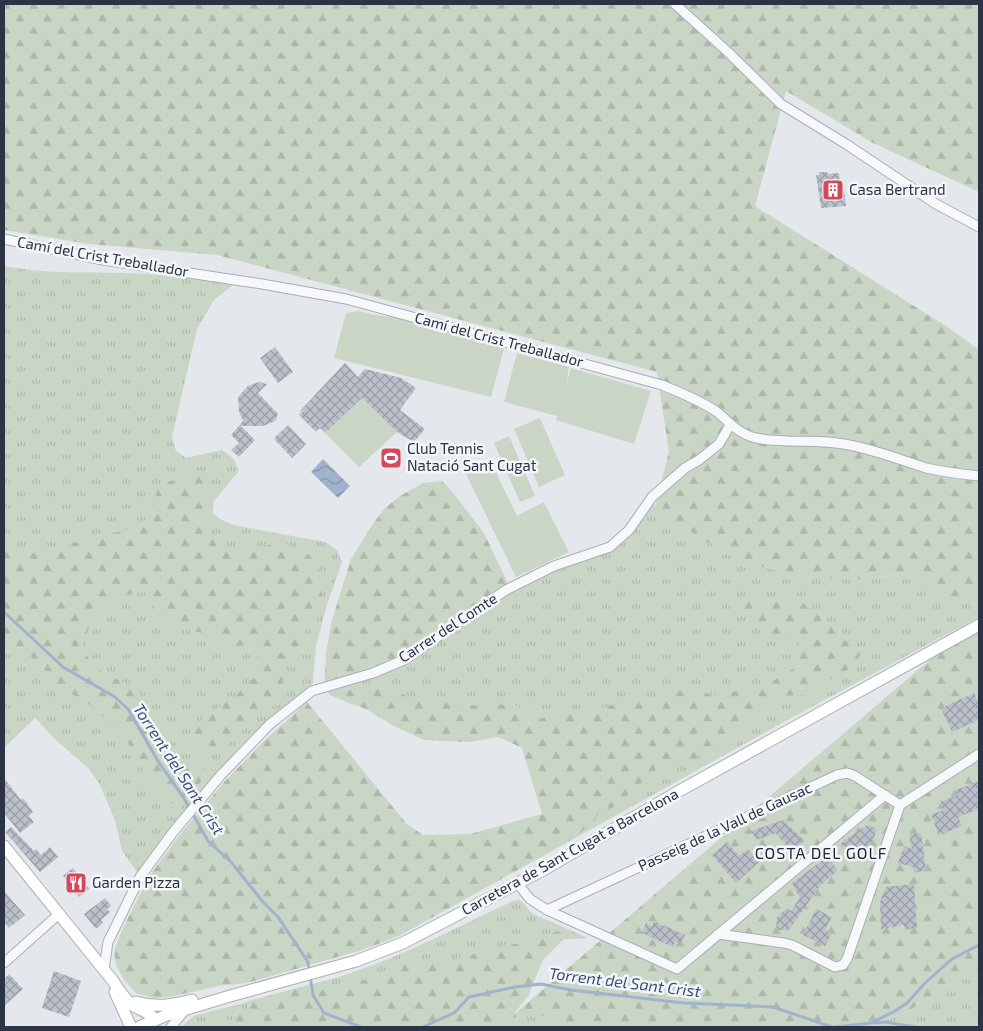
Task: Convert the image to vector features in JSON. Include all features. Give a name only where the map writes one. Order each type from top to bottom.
[{"type":"main road","name":"Carretera de Sant Cugat a Barcelona","points":[[139,1027],[157,1023],[186,1009],[339,967],[392,949],[518,884],[698,781],[979,625]]},
{"type":"main road","points":[[4,846],[131,1004],[146,1012],[157,1023]]},
{"type":"main road","points":[[104,970],[131,1027]]},
{"type":"main road","points":[[126,998],[142,1004],[160,1006],[214,996],[230,996]]},
{"type":"street","points":[[675,4],[781,104],[846,144],[936,204],[979,227]]},
{"type":"street","name":"Camí del Crist Treballador","points":[[4,239],[103,260],[262,284],[364,304],[662,385],[686,394],[718,413],[730,425],[746,435],[760,439],[849,445],[880,452],[927,468],[949,473],[979,476]]},
{"type":"street","name":"Carrer del Comte","points":[[104,970],[108,942],[140,877],[221,775],[270,724],[312,691],[373,673],[404,660],[506,590],[554,566],[610,546],[629,530],[652,497],[685,468],[699,460],[719,444],[730,425]]},
{"type":"street","points":[[718,934],[792,945],[835,967],[843,965],[847,959],[900,805],[979,754]]},
{"type":"street","name":"Passeig de la Vall de Gausac","points":[[547,910],[837,774],[847,773],[855,776],[900,805]]},
{"type":"street","points":[[518,884],[530,899],[547,910],[677,969],[885,794]]},
{"type":"street","points":[[4,963],[59,914]]},
{"type":"street","points":[[171,1027],[186,1009]]},
{"type":"green space","points":[[4,4],[979,4],[979,192],[873,143],[786,91],[755,206],[949,328],[979,350],[979,606],[952,598],[910,572],[868,580],[798,577],[753,564],[703,540],[655,507],[669,452],[657,372],[217,255],[89,244],[4,230]]},
{"type":"green space","points":[[4,266],[48,271],[166,275],[238,281],[214,300],[197,329],[172,437],[176,451],[186,458],[222,450],[234,459],[239,471],[213,502],[213,513],[220,519],[233,525],[325,542],[337,550],[342,562],[327,605],[316,646],[312,691],[270,724],[140,876],[122,851],[115,820],[99,783],[89,769],[56,740],[35,718],[4,748]]},
{"type":"green space","points":[[358,311],[400,318],[504,348],[491,397],[334,358],[346,313]]},
{"type":"green space","points":[[517,353],[569,367],[566,385],[571,368],[651,391],[634,444],[556,420],[557,416],[504,402]]},
{"type":"green space","points":[[362,398],[397,432],[359,467],[325,433]]},
{"type":"green space","points":[[540,418],[565,475],[539,487],[514,429]]},
{"type":"green space","points":[[509,436],[535,496],[520,502],[494,443]]},
{"type":"green space","points":[[490,460],[517,516],[544,502],[569,552],[516,577],[465,472]]},
{"type":"green space","points":[[197,470],[206,472],[211,482],[207,505],[207,530],[225,548],[281,544],[297,546],[313,559],[322,574],[321,600],[310,619],[299,648],[286,661],[280,704],[261,711],[227,746],[210,750],[198,747],[194,728],[208,714],[233,698],[257,675],[257,658],[253,644],[225,648],[204,633],[175,628],[158,612],[144,592],[112,598],[94,615],[81,648],[96,668],[130,686],[148,702],[157,727],[182,760],[202,763],[206,773],[197,788],[172,804],[146,776],[122,732],[84,700],[60,689],[45,670],[27,653],[4,638],[4,525],[8,549],[24,547],[39,556],[86,538],[134,529],[150,515],[158,488],[170,481],[187,478]]},
{"type":"green space","points":[[442,481],[484,533],[510,588],[404,660],[324,687],[326,653],[332,620],[351,559],[372,525],[386,507],[400,496],[423,483]]},
{"type":"green space","points":[[652,497],[655,507],[798,577],[868,580],[911,572],[952,598],[979,606],[979,617],[791,718],[577,837],[585,802],[565,742],[385,704],[349,703],[330,695],[324,687],[506,590],[610,547]]},
{"type":"green space","points":[[762,598],[795,599],[823,615],[839,638],[863,649],[853,668],[839,673],[810,695],[772,696],[755,717],[692,761],[659,767],[617,805],[598,815],[577,837],[399,936],[362,950],[247,983],[218,986],[170,997],[153,998],[136,993],[124,980],[116,965],[114,951],[122,930],[148,878],[181,833],[226,780],[263,742],[307,702],[406,823],[423,835],[470,834],[542,814],[522,748],[499,737],[469,742],[424,740],[394,726],[366,709],[349,703],[343,693],[355,688],[372,688],[400,693],[417,701],[465,706],[489,704],[516,705],[540,718],[560,717],[674,691],[722,695],[773,681],[795,667],[799,643],[762,631],[741,611],[745,601]]},
{"type":"green space","points":[[979,618],[979,967],[973,968],[910,1010],[871,1027],[563,1027],[535,1012],[508,1019],[505,1027],[209,1027],[219,1017],[231,1020],[248,1009],[248,1001],[331,979],[332,983],[338,988],[353,985],[376,975],[392,972],[405,962],[422,959],[446,961],[478,953],[491,954],[510,945],[526,942],[558,931],[588,938],[564,939],[542,961],[528,996],[513,1015]]},
{"type":"green space","points":[[519,900],[531,913],[588,938],[563,939],[542,961],[528,996],[509,1018],[535,1012],[563,1027],[181,1027],[194,1016],[303,988],[386,960],[513,901]]},
{"type":"green space","points":[[979,967],[979,1027],[871,1027],[910,1010],[973,968]]},
{"type":"water","points":[[323,459],[350,486],[338,498],[311,472]]},
{"type":"building","name":"Casa Bertrand","points":[[819,172],[827,172],[828,174],[839,173],[840,187],[841,190],[844,189],[846,206],[821,208],[816,175],[819,175]]},
{"type":"building","points":[[275,347],[293,372],[278,383],[260,358]]},
{"type":"building","points":[[345,363],[358,377],[365,369],[401,378],[416,388],[400,410],[425,429],[414,442],[397,432],[362,398],[325,433],[320,428],[316,432],[299,415],[304,410],[299,412]]},
{"type":"building","points":[[259,382],[267,384],[258,393],[278,414],[275,421],[263,426],[241,426],[255,440],[239,457],[231,450],[239,443],[231,435],[243,421],[239,412],[238,397],[248,386]]},
{"type":"building","points":[[288,425],[306,444],[292,458],[275,440],[275,437]]},
{"type":"building","points":[[974,693],[979,704],[979,720],[952,732],[941,708]]},
{"type":"building","points":[[4,778],[33,812],[29,816],[34,822],[20,833],[4,813]]},
{"type":"building","points":[[979,781],[979,809],[958,817],[962,826],[939,835],[931,815],[943,810],[940,802],[958,795],[956,790]]},
{"type":"building","points":[[783,820],[805,841],[791,850],[775,833],[757,840],[751,831]]},
{"type":"building","points":[[867,825],[877,829],[866,859],[858,857],[858,854],[842,849],[846,846],[840,844]]},
{"type":"building","points":[[11,827],[34,851],[36,849],[41,855],[50,847],[58,857],[40,872],[5,832]]},
{"type":"building","points":[[921,833],[926,870],[914,873],[913,867],[898,863],[904,846],[912,849],[909,835]]},
{"type":"building","points":[[727,842],[739,856],[748,849],[759,862],[736,883],[712,855]]},
{"type":"building","points":[[827,857],[838,870],[820,886],[788,931],[776,929],[777,917],[787,908],[791,911],[800,898],[792,883]]},
{"type":"building","name":"Garden Pizza","points":[[73,868],[89,889],[79,897],[63,876]]},
{"type":"building","points":[[914,884],[917,927],[905,930],[904,925],[881,929],[880,902],[886,887]]},
{"type":"building","points":[[4,891],[25,915],[9,928],[4,922]]},
{"type":"building","points":[[105,898],[111,906],[107,909],[110,912],[101,920],[103,923],[96,929],[84,914]]},
{"type":"building","points":[[816,909],[832,917],[825,930],[832,933],[825,946],[803,935]]},
{"type":"building","points":[[654,921],[685,935],[681,943],[675,941],[673,947],[642,933],[646,923],[652,926]]},
{"type":"building","points":[[54,971],[81,981],[69,1017],[42,1008]]},
{"type":"building","points":[[9,974],[23,989],[4,1006],[4,979]]},
{"type":"waterway","name":"Torrent del Sant Crist","points":[[4,612],[63,667],[115,697],[128,709],[158,761],[185,800],[208,841],[231,862],[263,902],[278,917],[308,962],[309,970]]},
{"type":"waterway","name":"Torrent del Sant Crist","points":[[835,1027],[871,1023],[895,1011],[907,1003],[925,983],[952,959],[979,945]]},
{"type":"waterway","name":"Torrent del Sant Crist","points":[[310,976],[313,995],[324,1013],[361,1027]]},
{"type":"waterway","name":"Torrent del Sant Crist","points":[[423,1027],[454,1013],[469,997],[515,987],[541,984],[571,990],[684,1003],[773,1007],[832,1027]]},
{"type":"waterway","points":[[874,1023],[886,1022],[915,1027]]},
{"type":"place","name":"Casa Bertrand","points":[[833,190]]},
{"type":"place","name":"Club Tennis Natació Sant Cugat","points":[[391,458]]},
{"type":"place","name":"Garden Pizza","points":[[76,883]]},
{"type":"district","name":"COSTA DEL GOLF","points":[[821,853]]}]
